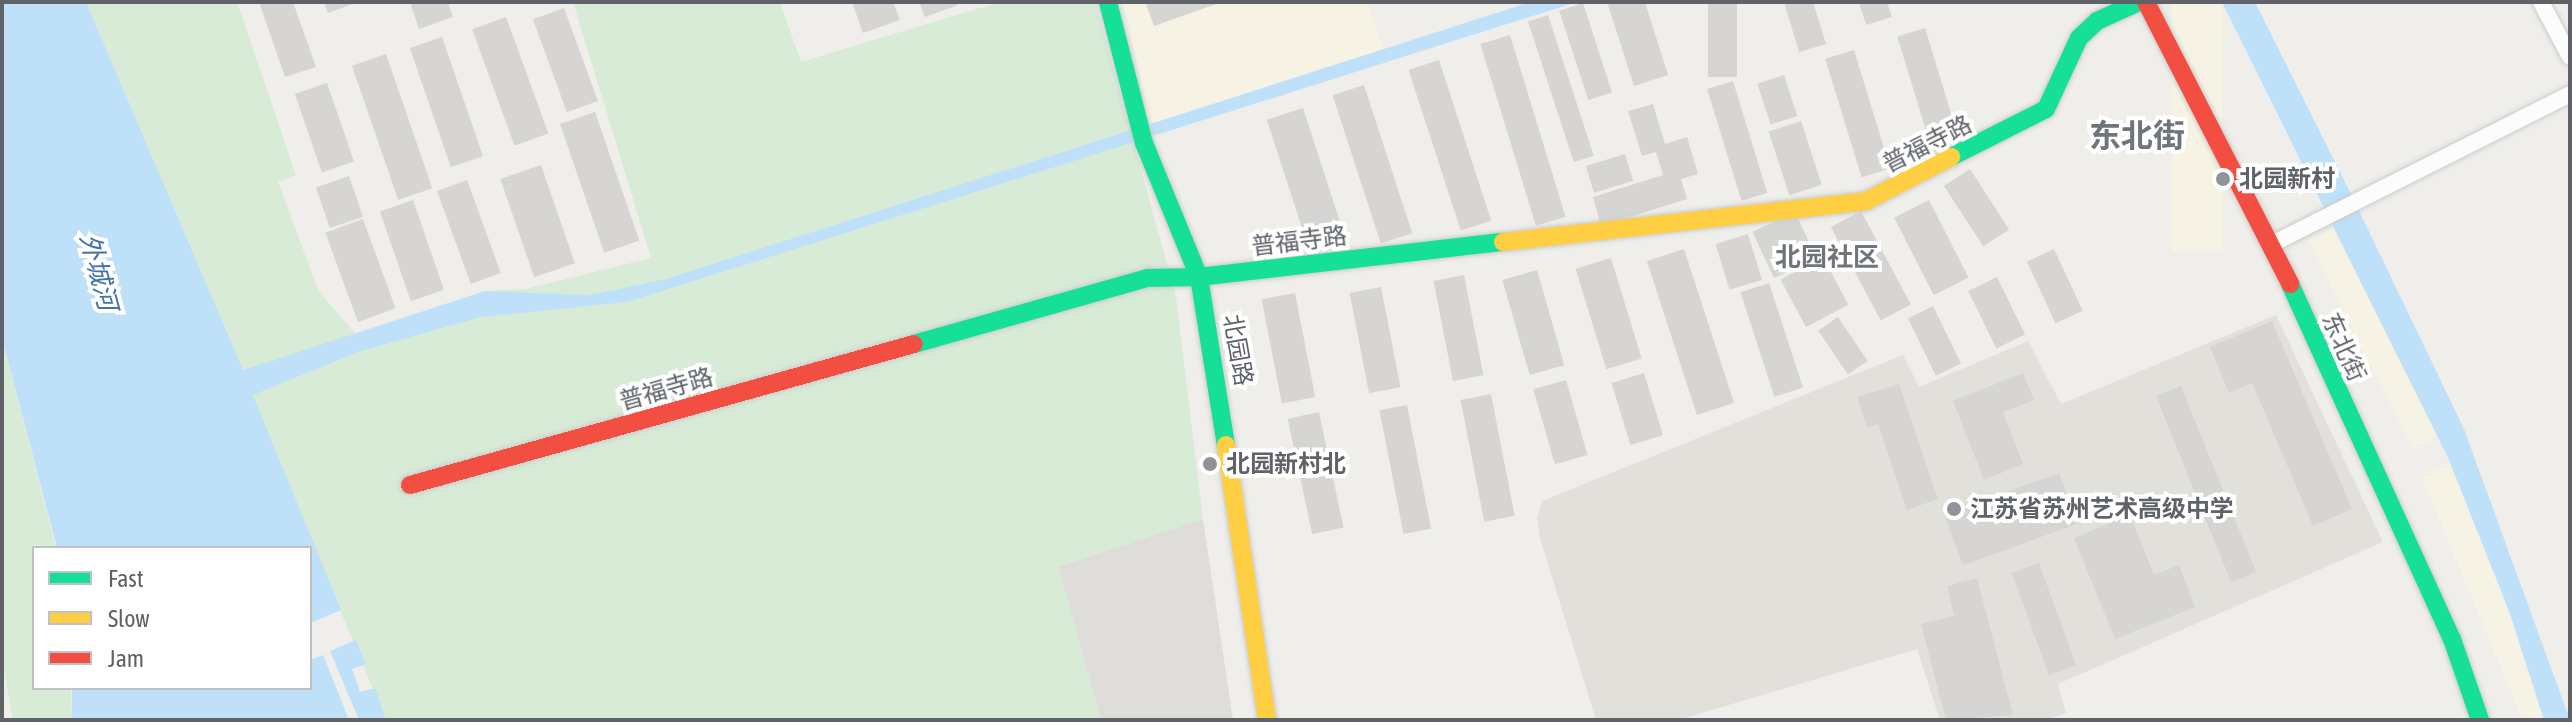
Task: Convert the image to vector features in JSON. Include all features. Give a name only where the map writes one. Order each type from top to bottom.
[{"type":"street","name":"北园路","points":[[1108,2],[1144,143],[1199,277],[1220,381],[1267,720]]},
{"type":"street","name":"普福寺路","points":[[410,485],[1148,278],[1199,277],[1866,201],[2046,109],[2079,38],[2097,21],[2139,2]]},
{"type":"street","name":"东北街","points":[[2146,2],[2272,244],[2452,639],[2480,720]]},
{"type":"street","points":[[2541,2],[2570,57]]},
{"type":"street","points":[[2272,244],[2363,202],[2570,94]]},
{"type":"shaded area","points":[[1124,2],[1366,2],[1384,51],[1150,125]]},
{"type":"shaded area","points":[[2172,2],[2222,2],[2222,251],[2172,251]]},
{"type":"shaded area","points":[[2333,229],[2438,436],[2413,448],[2308,242]]},
{"type":"shaded area","name":"江苏省苏州艺术高级中学","points":[[2276,315],[2383,542],[2058,684],[2066,713],[2046,720],[1940,720],[1917,649],[1678,720],[1596,720],[1540,538],[1537,517],[1542,501],[1903,355],[1919,387],[2028,341],[2061,404]]},
{"type":"shaded area","points":[[2450,463],[2509,611],[2544,720],[2523,720],[2422,477]]},
{"type":"shaded area","points":[[1203,519],[1233,720],[1101,720],[1058,567]]},
{"type":"green space","points":[[86,2],[237,2],[296,175],[278,182],[319,292],[357,335],[485,291],[526,289],[651,258],[573,2],[780,2],[801,62],[1000,2],[1095,2],[1176,297],[1203,519],[1058,567],[1101,720],[386,720]]},
{"type":"green space","points":[[2,338],[55,546],[32,546],[32,690],[71,690],[72,720],[13,720],[2,659]]},
{"type":"water","name":"外城河","points":[[2,2],[86,2],[243,370],[485,291],[590,295],[666,279],[1531,2],[1577,2],[627,302],[481,317],[361,351],[253,395],[341,610],[312,622],[312,546],[56,546],[2,338]]},
{"type":"water","points":[[2222,2],[2255,2],[2350,192],[2464,429],[2570,720],[2544,720],[2509,611],[2449,460]]},
{"type":"water","points":[[356,640],[366,664],[352,669],[360,692],[375,688],[386,720],[359,720],[330,651]]},
{"type":"water","points":[[323,655],[349,720],[72,720],[72,690],[312,690],[312,659]]},
{"type":"building","points":[[259,2],[293,2],[316,67],[285,77]]},
{"type":"building","points":[[324,2],[358,2],[328,13]]},
{"type":"building","points":[[410,2],[448,2],[453,17],[419,29]]},
{"type":"building","points":[[852,2],[893,2],[900,20],[863,33]]},
{"type":"building","points":[[919,2],[957,2],[958,5],[925,17]]},
{"type":"building","points":[[1145,2],[1222,2],[1154,26]]},
{"type":"building","points":[[1607,2],[1645,2],[1668,75],[1634,86]]},
{"type":"building","points":[[1708,2],[1737,2],[1737,77],[1708,77]]},
{"type":"building","points":[[1784,2],[1813,2],[1826,44],[1799,52]]},
{"type":"building","points":[[1859,2],[1887,2],[1892,17],[1866,25]]},
{"type":"building","points":[[1583,3],[1612,92],[1588,100],[1559,11]]},
{"type":"building","points":[[564,8],[598,101],[567,112],[533,19]]},
{"type":"building","points":[[1548,15],[1594,156],[1574,162],[1528,21]]},
{"type":"building","points":[[506,17],[548,134],[515,146],[472,29]]},
{"type":"building","points":[[1925,28],[1961,145],[1933,153],[1897,36]]},
{"type":"building","points":[[1510,35],[1566,217],[1536,226],[1480,44]]},
{"type":"building","points":[[442,37],[483,156],[451,167],[410,48]]},
{"type":"building","points":[[1854,50],[1890,169],[1862,177],[1825,59]]},
{"type":"building","points":[[386,54],[432,188],[398,200],[352,66]]},
{"type":"building","points":[[1439,60],[1491,221],[1461,231],[1409,70]]},
{"type":"building","points":[[1784,75],[1797,116],[1771,125],[1757,84]]},
{"type":"building","points":[[1733,81],[1767,193],[1741,201],[1707,89]]},
{"type":"building","points":[[327,83],[354,161],[322,173],[295,94]]},
{"type":"building","points":[[1364,85],[1412,233],[1381,244],[1333,95]]},
{"type":"building","points":[[1653,104],[1665,144],[1687,137],[1698,174],[1681,179],[1687,199],[1601,226],[1593,197],[1663,175],[1656,152],[1642,156],[1628,111]]},
{"type":"building","points":[[1303,108],[1345,237],[1309,249],[1267,120]]},
{"type":"building","points":[[595,112],[639,241],[604,253],[560,124]]},
{"type":"building","points":[[1801,121],[1822,185],[1789,195],[1769,132]]},
{"type":"building","points":[[1625,154],[1633,181],[1594,193],[1586,166]]},
{"type":"building","points":[[541,165],[575,263],[534,277],[500,179]]},
{"type":"building","points":[[1970,169],[2009,229],[1983,246],[1944,186]]},
{"type":"building","points":[[349,176],[363,217],[330,228],[316,187]]},
{"type":"building","points":[[467,180],[501,273],[471,284],[437,191]]},
{"type":"building","points":[[413,200],[444,290],[411,301],[380,211]]},
{"type":"building","points":[[1929,200],[1968,278],[1934,295],[1894,218]]},
{"type":"building","points":[[1861,211],[1911,305],[1881,321],[1831,227]]},
{"type":"building","points":[[1795,212],[1817,258],[1774,278],[1752,232]]},
{"type":"building","points":[[363,219],[395,308],[358,322],[325,233]]},
{"type":"building","points":[[1748,234],[1762,280],[1730,290],[1715,244]]},
{"type":"building","points":[[1684,249],[1734,403],[1697,415],[1647,261]]},
{"type":"building","points":[[2054,249],[2083,311],[2056,323],[2027,262]]},
{"type":"building","points":[[1823,257],[1848,305],[1806,327],[1781,280]]},
{"type":"building","points":[[1611,258],[1642,358],[1606,369],[1576,269]]},
{"type":"building","points":[[1537,270],[1564,365],[1530,375],[1502,280]]},
{"type":"building","points":[[1464,275],[1483,375],[1453,381],[1434,281]]},
{"type":"building","points":[[1997,277],[2025,335],[1996,349],[1968,291]]},
{"type":"building","points":[[1769,283],[1803,388],[1774,397],[1740,292]]},
{"type":"building","points":[[1381,287],[1400,387],[1369,393],[1350,293]]},
{"type":"building","points":[[1295,293],[1315,397],[1282,404],[1262,299]]},
{"type":"building","points":[[1933,306],[1961,364],[1936,376],[1908,318]]},
{"type":"building","points":[[1838,317],[1868,361],[1848,374],[1818,330]]},
{"type":"building","points":[[2272,321],[2352,509],[2313,526],[2252,383],[2229,393],[2210,347]]},
{"type":"building","points":[[1644,373],[1663,435],[1630,445],[1611,383]]},
{"type":"building","points":[[2023,373],[2034,400],[2003,412],[2023,464],[1984,480],[1953,401]]},
{"type":"building","points":[[1566,380],[1587,455],[1555,464],[1533,389]]},
{"type":"building","points":[[1899,384],[1938,499],[1907,510],[1878,424],[1867,428],[1857,397]]},
{"type":"building","points":[[2181,386],[2256,572],[2231,582],[2156,396]]},
{"type":"building","points":[[1491,394],[1515,516],[1484,522],[1461,400]]},
{"type":"building","points":[[1407,405],[1431,529],[1404,534],[1380,410]]},
{"type":"building","points":[[1319,412],[1344,527],[1312,534],[1288,419]]},
{"type":"building","points":[[2059,473],[2077,524],[1963,565],[1944,515]]},
{"type":"building","points":[[2130,515],[2154,575],[2179,565],[2195,607],[2115,639],[2074,538]]},
{"type":"building","points":[[2039,563],[2076,665],[2049,675],[2012,573]]},
{"type":"building","points":[[1977,578],[2013,715],[1946,720],[1921,624],[1954,616],[1947,586]]},
{"type":"traffic: fast","points":[[1108,2],[1144,143],[1199,277],[1226,445]]},
{"type":"traffic: fast","points":[[1951,157],[2046,109],[2079,38],[2097,21],[2139,2]]},
{"type":"traffic: fast","points":[[914,344],[1148,278],[1199,277],[1503,242]]},
{"type":"traffic: fast","points":[[2290,284],[2452,639],[2480,720]]},
{"type":"traffic: slow","points":[[1503,242],[1866,201],[1951,157]]},
{"type":"traffic: slow","points":[[1226,445],[1267,720]]},
{"type":"traffic: jam","points":[[2146,2],[2290,284]]},
{"type":"traffic: jam","points":[[410,485],[914,344]]},
{"type":"place","name":"北园新村","points":[[2223,179]]},
{"type":"place","name":"北园新村北","points":[[1210,464]]},
{"type":"place","name":"江苏省苏州艺术高级中学","points":[[1954,509]]},
{"type":"district","name":"东北街","points":[[2137,136]]},
{"type":"district","name":"北园社区","points":[[1827,258]]}]
